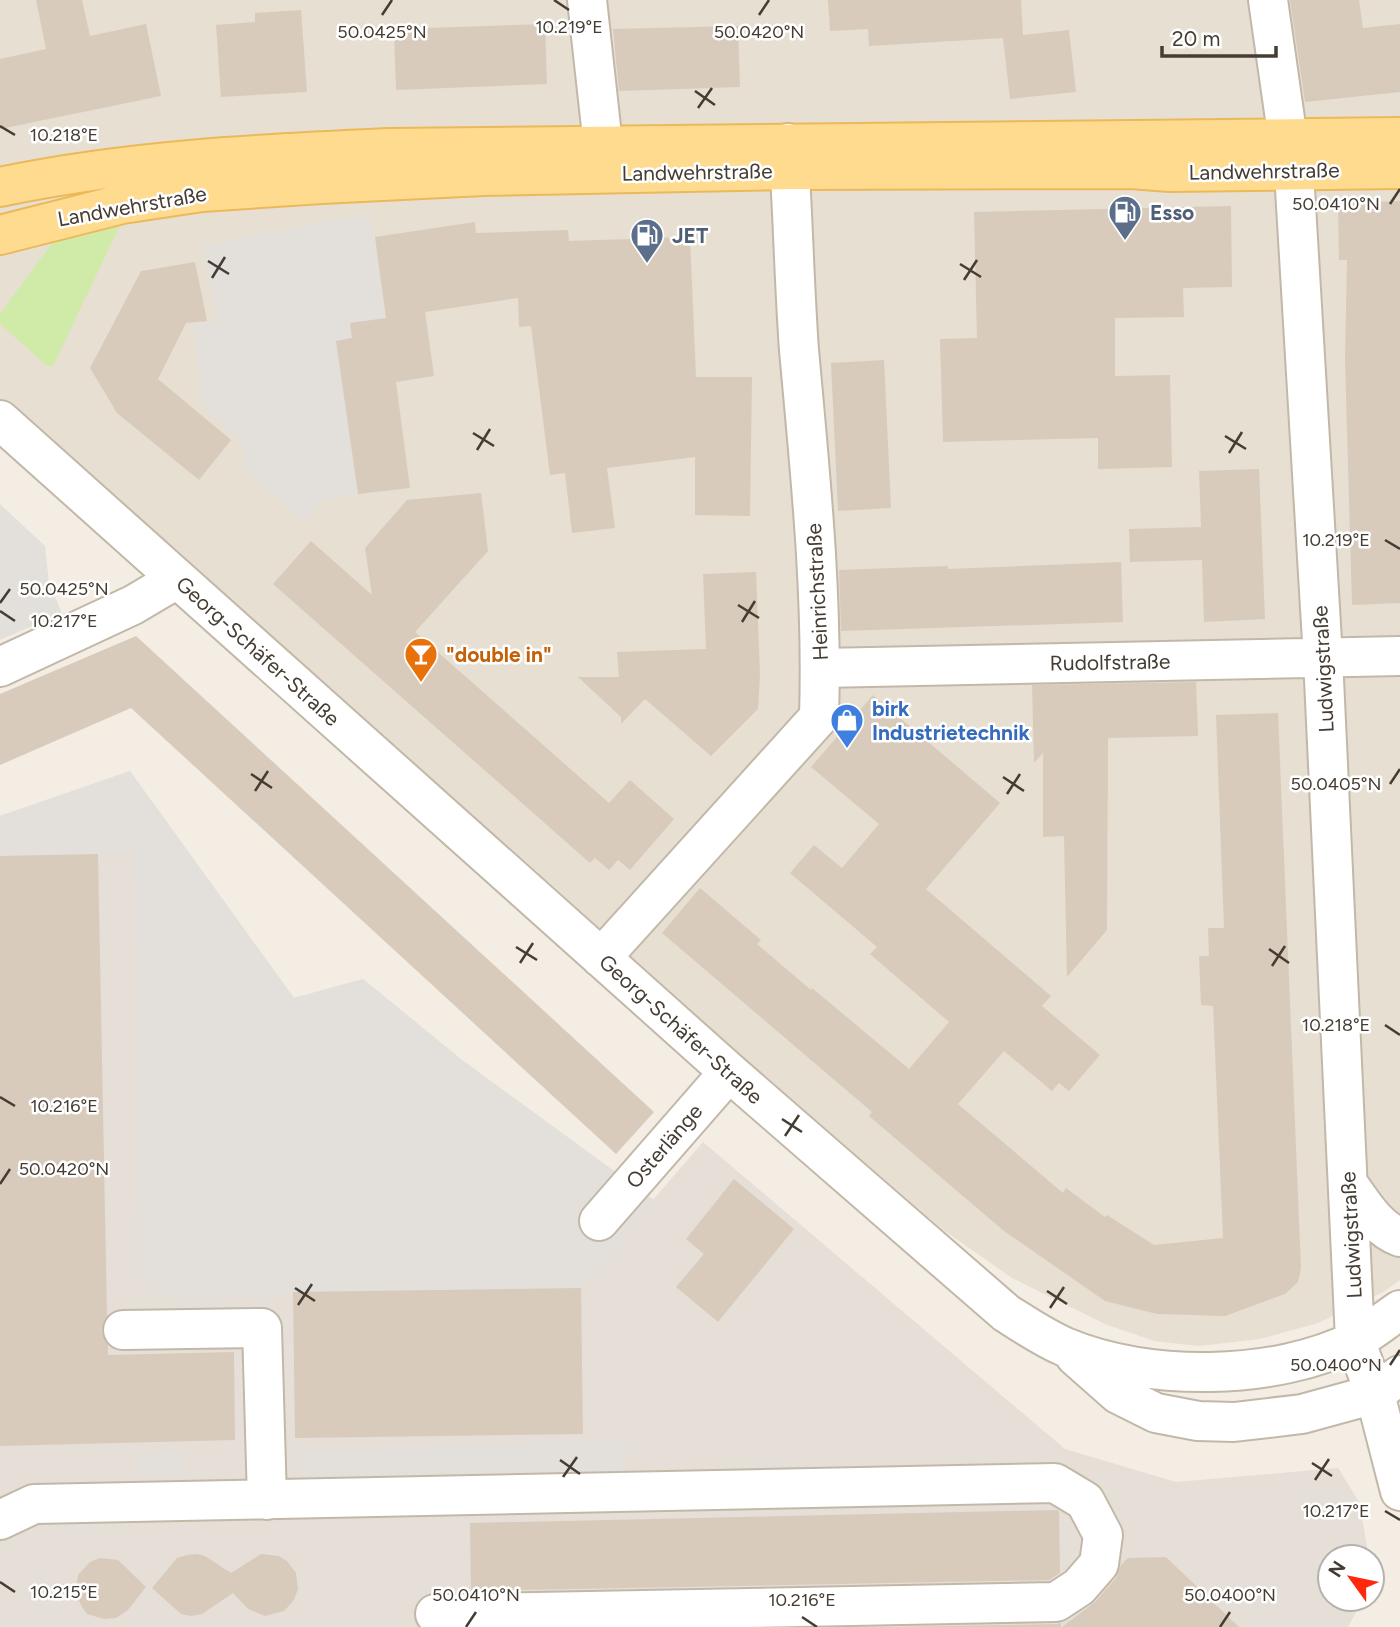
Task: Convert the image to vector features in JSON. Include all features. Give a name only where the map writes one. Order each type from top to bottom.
[{"type":"main road","name":"Landwehrstraße","points":[[0,187],[67,174],[272,153],[421,147],[603,145],[789,157],[1170,172],[1400,137]]},
{"type":"main road","name":"Landwehrstraße","points":[[1290,154],[1400,169]]},
{"type":"main road","name":"Landwehrstraße","points":[[0,235],[122,204],[202,192],[789,157]]},
{"type":"street","points":[[587,0],[603,145]]},
{"type":"street","name":"Ludwigstraße","points":[[1268,0],[1290,154],[1323,658],[1355,1340]]},
{"type":"street","name":"Heinrichstraße","points":[[601,958],[819,717],[821,668],[817,553],[799,347],[789,157]]},
{"type":"street","name":"Georg-Schäfer-Straße","points":[[0,420],[729,1072],[1006,1313],[1034,1331],[1066,1348],[1107,1361],[1150,1370],[1209,1373],[1275,1366],[1355,1340],[1400,1310]]},
{"type":"street","points":[[0,667],[134,605],[177,579]]},
{"type":"street","name":"Rudolfstraße","points":[[821,668],[1400,656]]},
{"type":"street","name":"Osterlänge","points":[[599,1221],[729,1072]]},
{"type":"street","points":[[1349,1185],[1373,1218],[1390,1233],[1400,1237]]},
{"type":"street","points":[[123,1330],[262,1328],[267,1500]]},
{"type":"street","points":[[1355,1340],[1387,1385],[1400,1491]]},
{"type":"street","points":[[1066,1348],[1118,1394],[1156,1413],[1198,1421],[1234,1422],[1302,1414],[1387,1385]]},
{"type":"street","points":[[0,1520],[34,1504],[1055,1483],[1085,1501],[1103,1535],[1099,1564],[1079,1587],[1056,1602],[435,1614]]},
{"type":"shaded area","points":[[0,0],[1400,0],[1400,1280],[1385,1291],[1318,1323],[1260,1339],[1199,1346],[1154,1341],[1105,1324],[1012,1278],[942,1229],[0,416]]},
{"type":"shaded area","points":[[370,213],[386,318],[350,323],[352,338],[336,341],[358,494],[325,499],[304,521],[247,471],[239,439],[204,409],[193,324],[218,323],[202,246]]},
{"type":"shaded area","points":[[0,504],[45,546],[49,583],[62,613],[0,640]]},
{"type":"shaded area","points":[[130,771],[294,998],[363,979],[462,1060],[653,1200],[703,1142],[1065,1449],[1176,1482],[1338,1468],[1359,1502],[1366,1543],[1316,1543],[1316,1613],[1356,1613],[1348,1627],[0,1627],[0,816]]},
{"type":"shaded area","points":[[130,771],[294,998],[363,979],[462,1060],[654,1200],[581,1288],[169,1295],[142,1275],[134,853],[0,856],[0,816]]},
{"type":"shaded area","points":[[624,1441],[625,1475],[302,1483],[302,1450]]},
{"type":"shaded area","points":[[182,1451],[183,1477],[140,1478],[140,1452]]},
{"type":"green space","points":[[122,221],[53,366],[46,365],[0,324],[0,314],[56,238]]},
{"type":"building","points":[[36,0],[82,0],[90,36],[146,24],[161,96],[0,129],[0,59],[46,49]]},
{"type":"building","points":[[828,0],[1021,0],[1023,35],[1069,30],[1076,92],[1010,99],[1003,38],[869,46],[868,29],[830,31]]},
{"type":"building","points":[[1290,0],[1359,0],[1363,28],[1400,24],[1400,92],[1305,102]]},
{"type":"building","points":[[301,10],[307,92],[221,97],[216,25],[255,22],[255,13]]},
{"type":"building","points":[[545,24],[547,84],[396,90],[394,29]]},
{"type":"building","points":[[738,26],[740,87],[619,91],[613,29]]},
{"type":"building","points":[[1400,201],[1400,603],[1352,605],[1345,359],[1347,260],[1339,260],[1338,203]]},
{"type":"building","points":[[1231,206],[1232,287],[1183,288],[1184,317],[1115,318],[1115,376],[1170,375],[1172,467],[1098,469],[1098,438],[943,442],[940,339],[977,338],[974,212]]},
{"type":"building","points":[[475,222],[476,233],[568,230],[569,241],[690,237],[696,377],[752,377],[750,516],[695,515],[695,457],[607,468],[615,528],[572,533],[565,473],[550,475],[531,326],[519,327],[518,298],[425,312],[434,376],[396,382],[410,488],[358,494],[336,341],[352,338],[350,323],[386,318],[375,237]]},
{"type":"building","points":[[195,262],[207,321],[186,323],[158,379],[231,440],[199,480],[117,413],[90,368],[141,271]]},
{"type":"building","points":[[884,360],[891,508],[838,511],[831,363]]},
{"type":"building","points":[[1259,469],[1265,619],[1204,622],[1202,560],[1130,562],[1129,529],[1201,527],[1199,471]]},
{"type":"building","points":[[481,493],[488,551],[415,632],[609,803],[630,780],[674,819],[630,870],[618,860],[609,870],[595,858],[590,863],[273,584],[311,541],[372,595],[365,548],[407,500]]},
{"type":"building","points":[[1121,562],[1123,622],[841,631],[839,570]]},
{"type":"building","points":[[756,572],[760,675],[758,709],[711,756],[645,699],[621,724],[621,717],[578,677],[619,677],[617,652],[706,649],[703,574]]},
{"type":"building","points":[[136,636],[654,1112],[616,1154],[131,708],[0,765],[0,694]]},
{"type":"building","points":[[1196,682],[1198,736],[1108,738],[1107,930],[1067,977],[1064,836],[1043,837],[1043,753],[1034,763],[1032,685]]},
{"type":"building","points":[[873,695],[1000,803],[926,889],[1051,996],[1042,1006],[1100,1055],[1069,1091],[1059,1083],[1052,1091],[1004,1051],[958,1104],[1063,1193],[1066,1188],[1105,1217],[1107,1215],[1154,1245],[1223,1238],[1213,1006],[1201,1005],[1199,956],[1209,956],[1208,928],[1224,928],[1216,715],[1278,713],[1301,1268],[1298,1282],[1285,1294],[1225,1316],[1157,1314],[1105,1301],[1004,1231],[869,1116],[872,1112],[662,933],[700,888],[761,940],[757,944],[909,1069],[949,1022],[870,954],[877,947],[790,873],[814,845],[842,868],[879,824],[811,767]]},
{"type":"building","points":[[98,854],[107,1316],[101,1331],[108,1345],[108,1355],[234,1352],[235,1440],[0,1446],[0,856]]},
{"type":"building","points":[[734,1179],[794,1229],[718,1322],[676,1287],[704,1254],[686,1239]]},
{"type":"building","points":[[581,1288],[583,1434],[295,1438],[293,1292]]},
{"type":"building","points":[[1057,1510],[1060,1573],[1049,1580],[471,1591],[470,1523]]},
{"type":"building","points":[[197,1554],[205,1556],[231,1573],[261,1554],[279,1556],[287,1561],[296,1573],[298,1589],[294,1600],[284,1611],[265,1616],[248,1609],[233,1593],[202,1614],[181,1614],[152,1588],[177,1558]]},
{"type":"building","points":[[1166,1557],[1239,1627],[1062,1627],[1095,1602],[1116,1578],[1121,1565],[1128,1558]]},
{"type":"building","points":[[100,1558],[118,1560],[146,1587],[128,1610],[116,1618],[104,1619],[87,1614],[75,1593],[78,1575],[90,1562]]},
{"type":"building","points":[[1061,1623],[1061,1627],[894,1627],[1056,1624]]},
{"type":"place","name":"Esso","points":[[1125,242]]},
{"type":"place","name":"JET","points":[[647,265]]},
{"type":"place","name":"\"double in\"","points":[[421,684]]},
{"type":"place","name":"birk Industrietechnik","points":[[847,750]]}]
